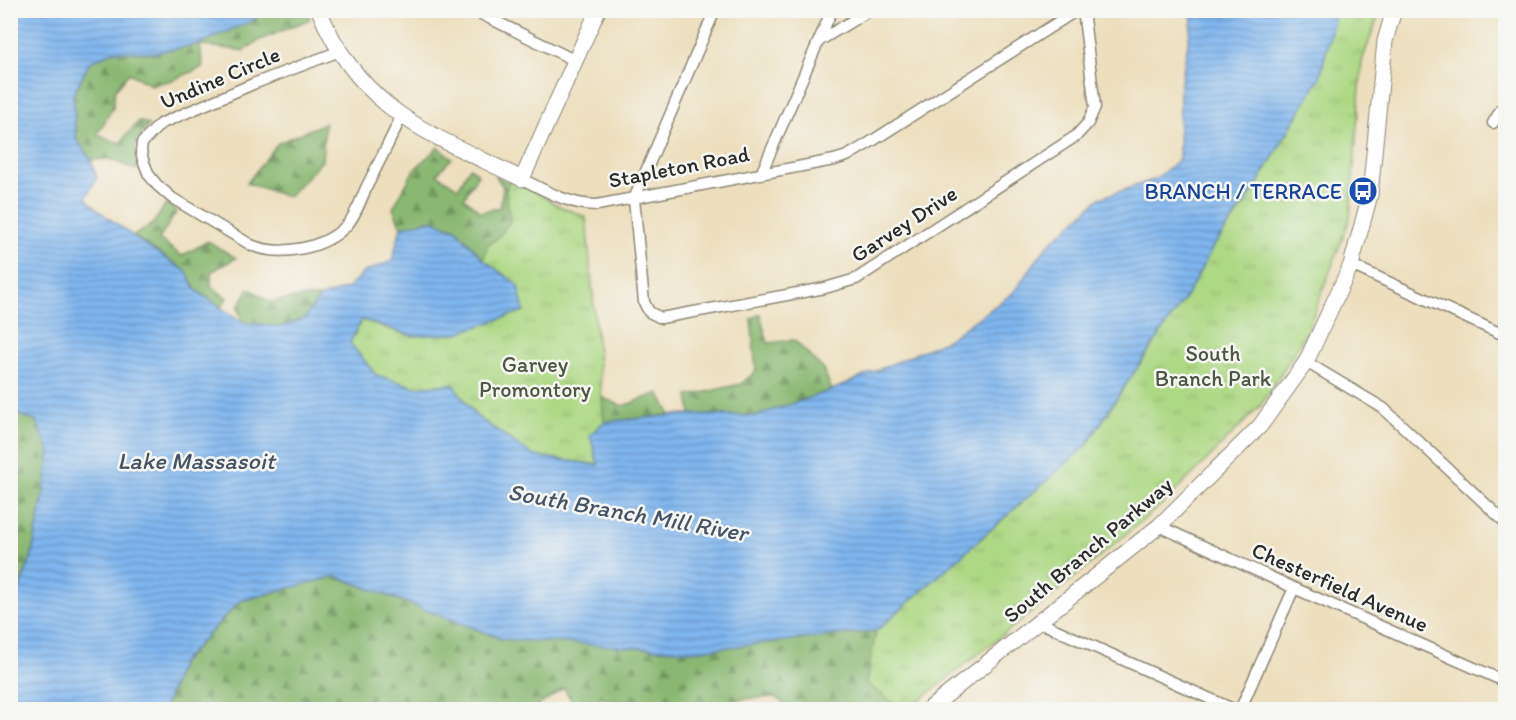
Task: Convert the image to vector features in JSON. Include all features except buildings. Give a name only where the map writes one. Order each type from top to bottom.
[{"type":"main road","name":"Stapleton Road","points":[[320,10],[340,51],[369,90],[401,117],[522,179]]},
{"type":"main road","points":[[522,179],[598,10]]},
{"type":"main road","name":"South Branch Parkway","points":[[928,710],[1160,526],[1260,426],[1306,362],[1351,265],[1370,195],[1385,41],[1394,10]]},
{"type":"street","points":[[473,10],[576,61]]},
{"type":"street","points":[[634,199],[715,10]]},
{"type":"street","points":[[761,174],[832,10]]},
{"type":"street","points":[[819,41],[870,10]]},
{"type":"street","name":"Stapleton Road","points":[[522,179],[559,197],[580,204],[597,205],[827,162],[847,156],[1077,10]]},
{"type":"street","name":"Garvey Drive","points":[[634,199],[644,302],[647,310],[659,317],[669,318],[825,288],[856,279],[1071,139],[1086,126],[1095,107],[1083,10]]},
{"type":"street","name":"Undine Circle","points":[[340,51],[253,84],[160,124],[141,145],[142,156],[152,179],[172,198],[251,245],[277,250],[307,246],[326,239],[347,225],[401,117]]},
{"type":"street","points":[[1493,123],[1506,101]]},
{"type":"street","points":[[1351,265],[1506,336]]},
{"type":"street","points":[[1306,362],[1383,408],[1506,523]]},
{"type":"street","name":"Chesterfield Avenue","points":[[1160,526],[1293,588],[1506,682]]},
{"type":"street","points":[[1039,622],[1238,710],[1293,588]]},
{"type":"green space","points":[[262,11],[307,11],[310,19],[258,41],[244,51],[200,45],[203,67],[173,80],[151,85],[129,73],[115,90],[113,107],[97,135],[120,143],[139,121],[149,125],[135,145],[137,170],[109,159],[91,160],[76,139],[73,95],[90,62],[114,50],[154,53],[254,20]]},
{"type":"green space","name":"South Branch Park","points":[[1336,11],[1380,11],[1362,61],[1350,218],[1307,332],[1261,405],[1167,500],[1046,601],[908,709],[902,709],[866,683],[876,631],[1087,445],[1213,247],[1252,193],[1320,77]]},
{"type":"green space","points":[[325,123],[322,161],[288,197],[247,183],[278,143]]},
{"type":"green space","points":[[438,147],[452,158],[437,174],[458,188],[470,167],[478,174],[464,198],[481,212],[500,207],[503,187],[495,175],[533,195],[598,396],[623,406],[659,393],[671,415],[604,422],[484,260],[456,229],[430,220],[401,227],[393,208],[414,170]]},
{"type":"green space","name":"Garvey Promontory","points":[[511,177],[559,206],[586,217],[604,422],[590,435],[599,465],[534,456],[476,416],[453,384],[415,387],[376,375],[349,343],[362,320],[412,336],[518,285],[484,260],[487,245],[497,239],[510,222],[506,190]]},
{"type":"green space","points":[[166,204],[177,211],[159,239],[182,256],[208,241],[236,258],[211,272],[211,286],[227,298],[221,307],[196,290],[186,271],[133,236],[153,224]]},
{"type":"green space","points":[[249,288],[270,302],[320,297],[304,319],[280,327],[242,322],[238,307]]},
{"type":"green space","points":[[760,314],[768,343],[794,340],[823,369],[832,390],[756,416],[691,414],[688,396],[741,384],[756,371],[751,319]]},
{"type":"green space","points":[[14,412],[36,421],[50,452],[31,558],[18,592],[11,599],[10,413]]},
{"type":"green space","points":[[1055,473],[932,682],[901,709],[791,709],[775,697],[740,699],[703,710],[656,708],[601,698],[588,709],[576,709],[564,688],[535,708],[527,710],[164,710],[181,663],[240,601],[336,576],[502,639],[876,631]]},
{"type":"water","name":"Lake Massasoit","points":[[11,10],[262,11],[254,20],[199,44],[154,53],[114,51],[90,62],[73,95],[76,139],[91,160],[97,178],[86,198],[98,210],[148,247],[186,271],[196,290],[242,322],[280,327],[304,319],[320,297],[348,288],[364,272],[392,261],[401,227],[430,220],[456,229],[484,260],[518,285],[524,311],[455,334],[412,336],[362,320],[350,343],[376,375],[415,387],[453,384],[476,416],[534,456],[598,465],[590,435],[604,422],[684,414],[756,416],[832,390],[947,340],[1013,293],[1047,246],[1100,198],[1156,179],[1179,159],[1180,87],[1192,21],[1190,11],[1336,11],[1320,77],[1252,193],[1213,247],[1189,292],[1087,445],[876,631],[692,651],[502,639],[336,576],[240,601],[181,663],[164,709],[11,710],[11,599],[18,592],[31,558],[50,452],[36,421],[11,413]]},
{"type":"place","name":"BRANCH / TERRACE","points":[[1363,191]]},
{"type":"water label","name":"South Branch Mill River","points":[[628,512]]}]
